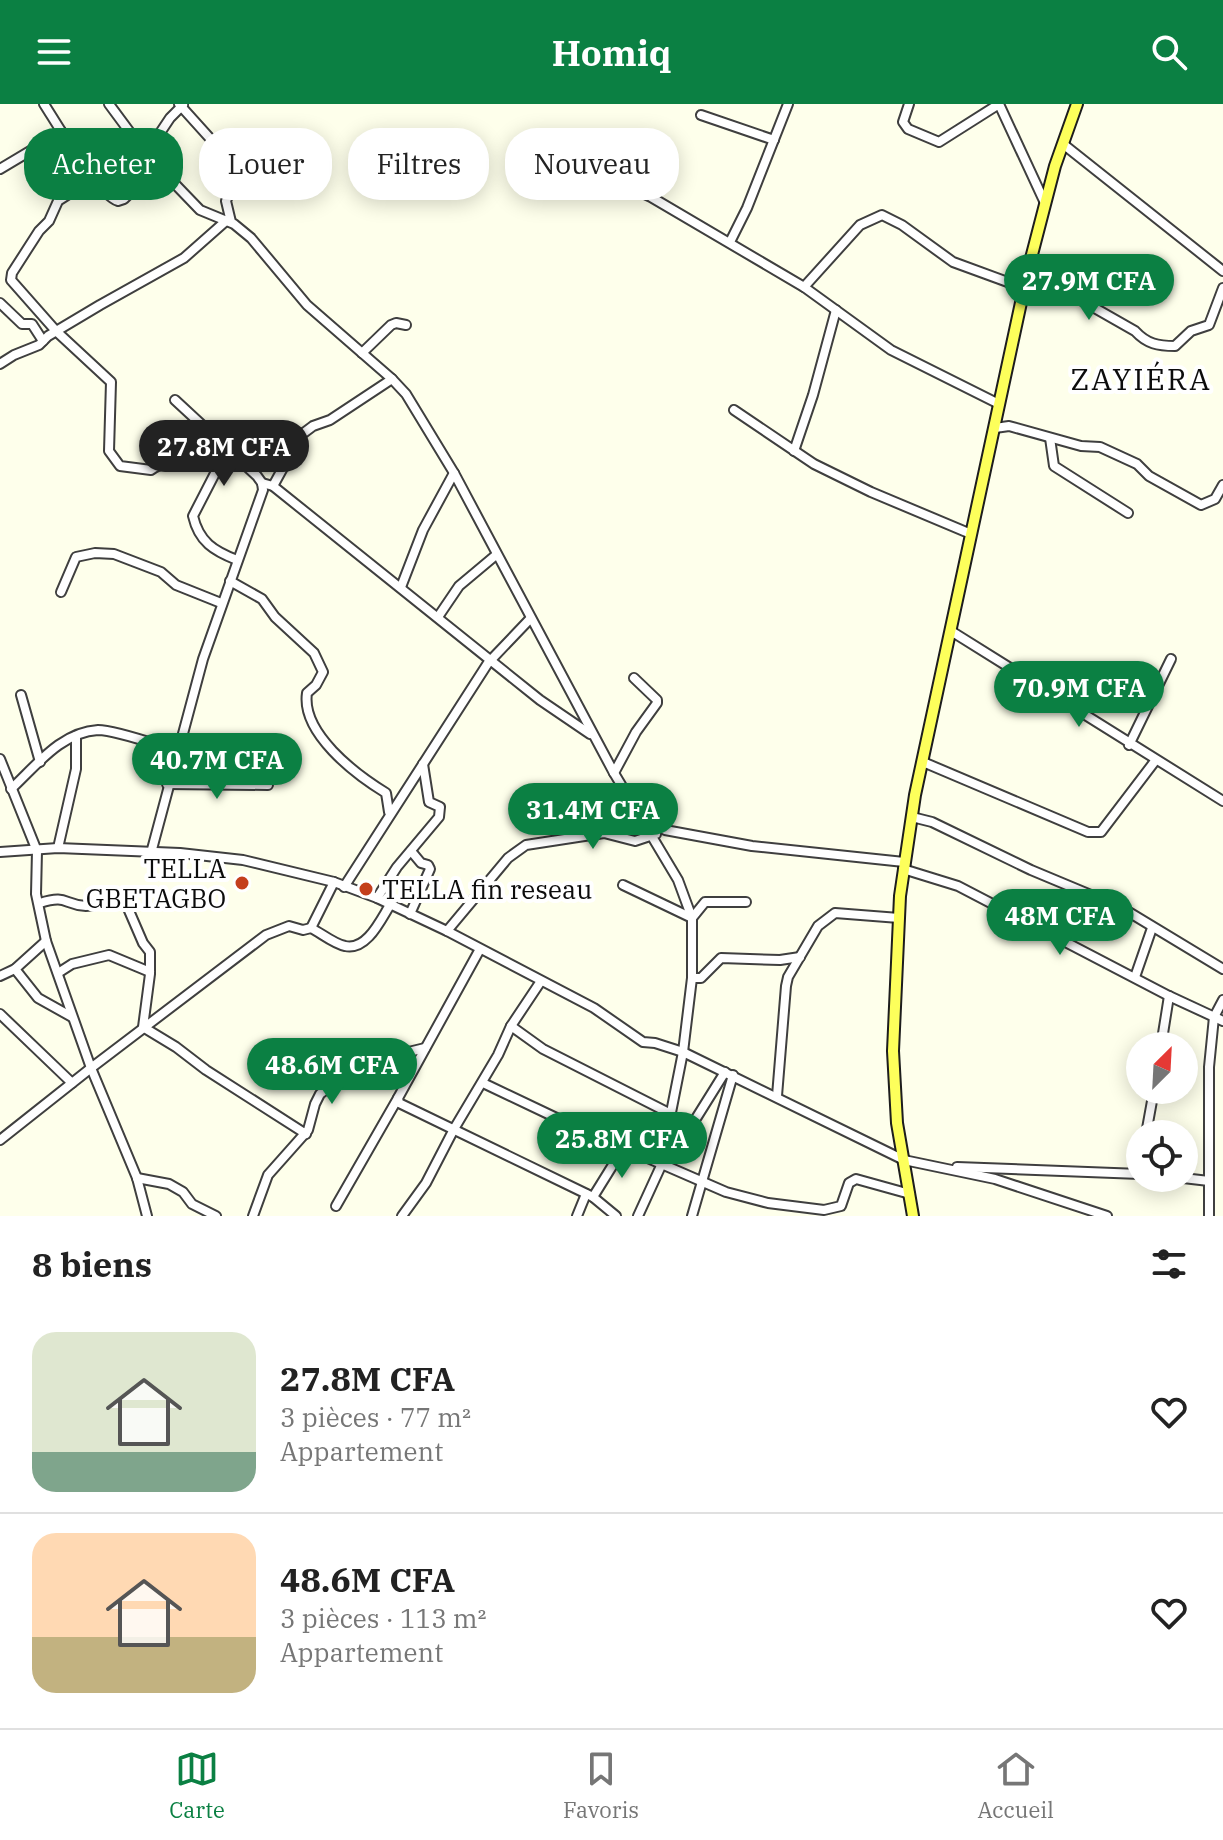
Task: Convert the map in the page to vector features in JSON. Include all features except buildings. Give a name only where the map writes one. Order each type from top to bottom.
[{"type":"main road","points":[[913,1216],[893,1091],[894,1007],[903,866],[1028,270],[1045,203],[1077,104]]},
{"type":"street","points":[[44,104],[59,128]]},
{"type":"street","points":[[109,104],[127,128]]},
{"type":"street","points":[[730,242],[788,104]]},
{"type":"street","points":[[909,104],[903,122],[908,129],[939,142],[999,104],[1045,203]]},
{"type":"street","points":[[165,128],[181,105],[234,165],[235,179],[226,201],[229,221]]},
{"type":"street","points":[[701,115],[774,140]]},
{"type":"street","points":[[1063,144],[1223,271]]},
{"type":"street","points":[[0,169],[24,155]]},
{"type":"street","points":[[183,193],[200,210],[229,221],[251,238],[307,305],[392,379],[424,421],[529,620],[678,880],[692,918],[692,978],[683,1052],[669,1113],[664,1164]]},
{"type":"street","points":[[60,200],[49,221],[10,276],[15,286],[56,331],[111,382],[109,451],[120,466],[151,470],[160,463],[199,459],[216,440]]},
{"type":"street","points":[[656,200],[804,287],[891,350],[999,404]]},
{"type":"street","points":[[804,287],[860,225],[882,215],[902,225],[953,262],[1024,288]]},
{"type":"street","points":[[211,216],[212,232]]},
{"type":"street","points":[[0,364],[184,258],[229,221]]},
{"type":"street","points":[[1028,270],[1135,331],[1146,343],[1158,345],[1175,346],[1191,331],[1209,325],[1223,288]]},
{"type":"street","points":[[0,303],[22,324],[32,324],[43,341]]},
{"type":"street","points":[[794,451],[836,310]]},
{"type":"street","points":[[362,353],[391,325],[406,325]]},
{"type":"street","points":[[273,486],[301,435],[352,407],[392,379]]},
{"type":"street","points":[[175,400],[262,483],[273,486],[540,700],[594,737]]},
{"type":"street","points":[[734,410],[814,464],[971,534]]},
{"type":"street","points":[[995,428],[1009,426],[1081,446],[1100,447],[1137,464],[1149,476],[1201,505],[1215,499],[1223,485]]},
{"type":"street","points":[[1050,438],[1054,466],[1128,513]]},
{"type":"street","points":[[227,450],[193,516],[203,541],[237,560]]},
{"type":"street","points":[[401,587],[423,530],[454,473]]},
{"type":"street","points":[[151,853],[167,784],[221,603],[263,490],[262,483]]},
{"type":"street","points":[[61,592],[76,557],[104,553],[161,572],[176,585],[221,603]]},
{"type":"street","points":[[438,617],[459,586],[496,555]]},
{"type":"street","points":[[230,581],[262,599],[280,622],[314,653],[323,672],[307,693],[306,711],[337,755],[364,780],[386,793],[389,813]]},
{"type":"street","points":[[344,887],[491,659],[529,620]]},
{"type":"street","points":[[951,631],[1074,705],[1129,745],[1223,801]]},
{"type":"street","points":[[1129,745],[1171,659]]},
{"type":"street","points":[[1074,705],[1102,669],[1130,678],[1148,704]]},
{"type":"street","points":[[614,773],[636,732],[657,703],[634,678]]},
{"type":"street","points":[[21,695],[40,762]]},
{"type":"street","points":[[11,789],[57,746],[76,736],[98,730],[177,751]]},
{"type":"street","points":[[58,848],[76,769],[76,736]]},
{"type":"street","points":[[0,759],[37,851],[35,880],[46,941],[91,1068],[137,1178],[147,1216]]},
{"type":"street","points":[[923,762],[1088,832],[1101,832],[1155,761]]},
{"type":"street","points":[[377,898],[439,817],[441,809],[429,802],[423,764]]},
{"type":"street","points":[[167,784],[268,785]]},
{"type":"street","points":[[912,817],[932,822],[1031,870],[1122,908],[1223,969]]},
{"type":"street","points":[[642,818],[665,830],[752,846],[903,866],[958,886],[1218,1019]]},
{"type":"street","points":[[447,931],[508,858],[526,845],[604,833],[635,841],[665,830]]},
{"type":"street","points":[[0,852],[58,848],[243,860],[334,882],[377,898],[447,931],[609,1017],[641,1041],[683,1052],[904,1160],[995,1179],[1107,1216]]},
{"type":"street","points":[[410,914],[430,869],[411,851]]},
{"type":"street","points":[[311,928],[334,882]]},
{"type":"street","points":[[623,885],[692,918]]},
{"type":"street","points":[[40,903],[57,898],[86,906],[116,903],[127,906],[150,952],[143,1027]]},
{"type":"street","points":[[692,918],[705,902],[746,902]]},
{"type":"street","points":[[0,1140],[266,935],[289,926],[303,930],[311,928],[345,946],[358,944],[370,935],[390,905]]},
{"type":"street","points":[[788,977],[818,926],[835,913],[899,918]]},
{"type":"street","points":[[1135,977],[1152,928]]},
{"type":"street","points":[[0,976],[15,969],[46,941]]},
{"type":"street","points":[[336,1206],[480,949]]},
{"type":"street","points":[[58,973],[72,964],[109,955],[150,972]]},
{"type":"street","points":[[692,978],[701,978],[721,958],[780,960],[800,957]]},
{"type":"street","points":[[777,1096],[788,977],[780,960]]},
{"type":"street","points":[[15,969],[38,998],[72,1017]]},
{"type":"street","points":[[402,1216],[426,1183],[454,1129],[483,1083],[511,1026],[541,981]]},
{"type":"street","points":[[1163,1032],[1169,996]]},
{"type":"street","points":[[1209,1216],[1208,1082],[1223,1000]]},
{"type":"street","points":[[0,1014],[72,1083]]},
{"type":"street","points":[[511,1026],[543,1049],[669,1113]]},
{"type":"street","points":[[143,1027],[306,1134]]},
{"type":"street","points":[[253,1216],[268,1175],[306,1134],[320,1094],[359,1064],[425,1048]]},
{"type":"street","points":[[638,1216],[664,1164],[729,1074]]},
{"type":"street","points":[[692,1216],[729,1074]]},
{"type":"street","points":[[483,1083],[702,1182],[768,1203],[824,1210],[841,1206],[849,1183],[856,1179],[910,1194]]},
{"type":"street","points":[[398,1098],[400,1105],[590,1196],[616,1216]]},
{"type":"street","points":[[577,1216],[624,1147]]},
{"type":"street","points":[[948,1167],[1126,1173]]},
{"type":"street","points":[[137,1178],[169,1184],[183,1192],[192,1204],[216,1216]]},
{"type":"street","points":[[1198,1180],[1209,1181]]},
{"type":"place","name":"TELLA GBETAGBO","points":[[242,883]]},
{"type":"place","name":"TELLA fin reseau","points":[[366,889]]},
{"type":"district","name":"ZAYIÉRA","points":[[1141,378]]}]
